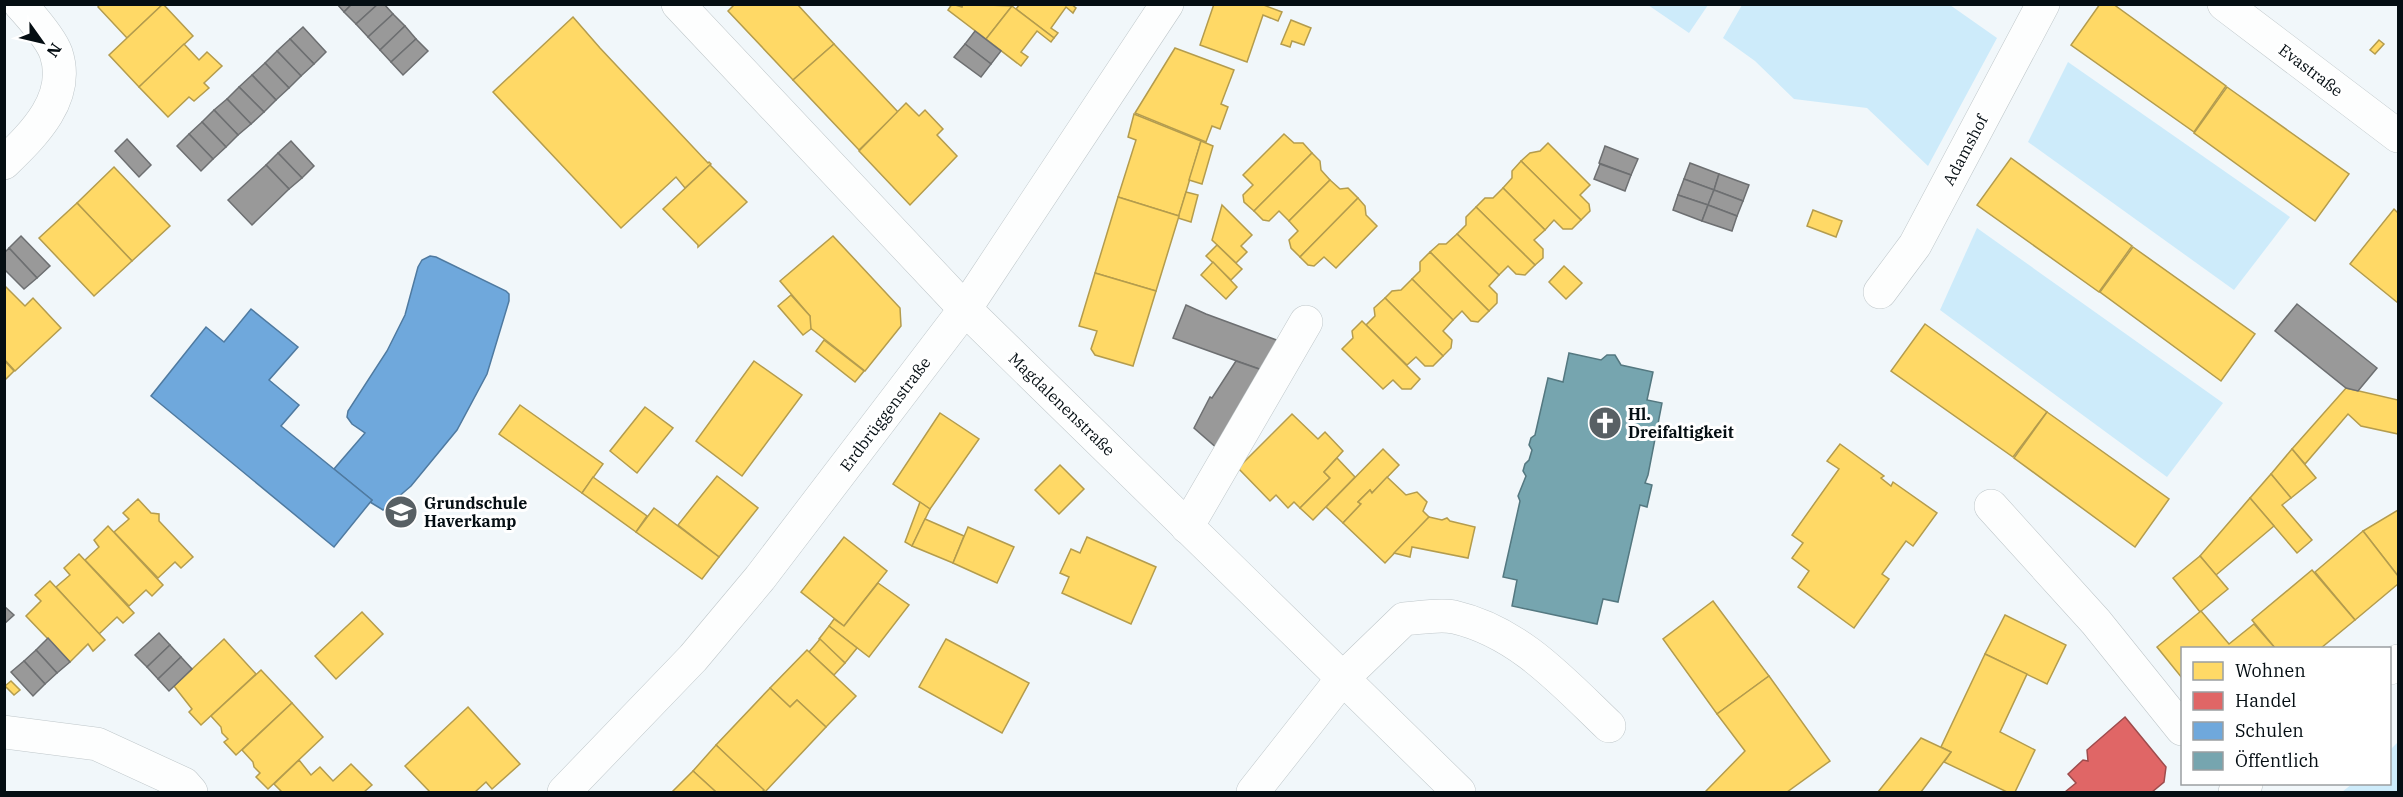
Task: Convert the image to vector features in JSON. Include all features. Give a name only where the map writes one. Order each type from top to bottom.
[{"type":"street","points":[[4,163],[29,139],[42,121],[54,103],[60,80],[55,51],[20,4]]},
{"type":"street","name":"Magdalenenstraße","points":[[678,4],[965,309],[1459,792]]},
{"type":"street","name":"Erdbrüggenstraße","points":[[564,792],[693,658],[760,578],[965,309],[1167,4]]},
{"type":"street","name":"Adamshof","points":[[1880,292],[1915,245],[2043,4]]},
{"type":"street","name":"Evastraße","points":[[2224,4],[2398,136]]},
{"type":"street","points":[[1187,527],[1306,322]]},
{"type":"street","points":[[1991,506],[2096,622],[2181,728]]},
{"type":"street","points":[[1254,792],[1342,679],[1404,619],[1452,616],[1495,631],[1540,660],[1609,726]]},
{"type":"street","points":[[4,732],[97,744],[184,784],[191,792]]},
{"type":"shaded area","points":[[1648,5],[1708,5],[1689,33]]},
{"type":"shaded area","points":[[1742,5],[1950,5],[1997,38],[1928,166],[1867,108],[1794,99],[1755,61],[1723,38]]},
{"type":"shaded area","points":[[2068,62],[2290,217],[2234,290],[2028,142]]},
{"type":"shaded area","points":[[1977,228],[2223,403],[2167,477],[1940,310]]},
{"type":"shaded area","points":[[2398,742],[2398,792],[2342,792],[2351,785],[2391,785],[2391,749]]},
{"type":"building: Wohnen","points":[[100,4],[163,4],[127,38],[98,7]]},
{"type":"building: Wohnen","points":[[163,4],[193,36],[139,87],[109,55]]},
{"type":"building: Wohnen","points":[[735,4],[797,4],[834,44],[793,80],[728,11]]},
{"type":"building: Wohnen","points":[[952,4],[962,7],[963,4],[1012,6],[986,39],[948,10]]},
{"type":"building: Wohnen","points":[[1020,4],[1071,4],[1076,8],[1073,13],[1066,7],[1051,28],[1058,33],[1054,38],[1016,9]]},
{"type":"building: Wohnen","points":[[1214,4],[1261,4],[1282,12],[1278,21],[1263,15],[1247,62],[1200,45]]},
{"type":"building: Wohnen","points":[[2100,4],[2113,4],[2226,86],[2194,132],[2071,45]]},
{"type":"building: Wohnen","points":[[1012,6],[1054,38],[1051,42],[1037,31],[1021,52],[1028,57],[1021,66],[986,39]]},
{"type":"building: Wohnen","points":[[573,17],[711,164],[685,188],[676,177],[621,228],[493,92]]},
{"type":"building: Wohnen","points":[[1291,20],[1311,28],[1304,45],[1292,41],[1290,47],[1281,44]]},
{"type":"building: Wohnen","points":[[2379,40],[2384,44],[2375,54],[2370,50]]},
{"type":"building: Wohnen","points":[[184,44],[199,60],[207,52],[222,66],[204,83],[209,88],[194,101],[189,97],[168,117],[139,87]]},
{"type":"building: Wohnen","points":[[834,44],[898,112],[859,150],[793,80]]},
{"type":"building: Wohnen","points":[[1175,48],[1234,70],[1221,104],[1228,107],[1220,129],[1212,126],[1206,142],[1135,113]]},
{"type":"building: Wohnen","points":[[2227,87],[2349,174],[2315,221],[2194,133]]},
{"type":"building: Wohnen","points":[[906,103],[919,116],[925,110],[943,129],[937,135],[957,156],[910,205],[859,151]]},
{"type":"building: Wohnen","points":[[1134,114],[1201,141],[1179,216],[1118,197],[1136,140],[1128,137]]},
{"type":"building: Wohnen","points":[[1284,134],[1294,143],[1303,143],[1312,153],[1254,211],[1244,202],[1243,195],[1253,185],[1243,175]]},
{"type":"building: Wohnen","points":[[1201,141],[1213,146],[1202,184],[1189,180]]},
{"type":"building: Wohnen","points":[[1548,143],[1590,185],[1580,195],[1589,204],[1590,211],[1581,220],[1521,161],[1530,153],[1540,151]]},
{"type":"building: Wohnen","points":[[1312,153],[1320,161],[1321,170],[1330,180],[1289,221],[1279,211],[1269,221],[1263,220],[1254,211]]},
{"type":"building: Wohnen","points":[[2011,158],[2132,246],[2099,292],[1977,205]]},
{"type":"building: Wohnen","points":[[1521,161],[1581,220],[1572,229],[1563,229],[1554,220],[1545,230],[1503,188],[1512,178],[1512,171]]},
{"type":"building: Wohnen","points":[[710,165],[747,202],[698,247],[663,209]]},
{"type":"building: Wohnen","points":[[114,167],[170,226],[132,261],[77,203]]},
{"type":"building: Wohnen","points":[[1330,180],[1340,189],[1348,188],[1358,198],[1300,257],[1291,248],[1289,240],[1298,231],[1289,221]]},
{"type":"building: Wohnen","points":[[1503,188],[1545,230],[1534,240],[1543,249],[1543,258],[1535,265],[1476,207],[1485,198],[1493,198]]},
{"type":"building: Wohnen","points":[[1186,192],[1198,195],[1191,222],[1178,218]]},
{"type":"building: Wohnen","points":[[1118,197],[1179,216],[1156,291],[1095,273]]},
{"type":"building: Wohnen","points":[[1358,198],[1365,206],[1366,215],[1377,226],[1336,268],[1324,257],[1314,266],[1308,265],[1300,257]]},
{"type":"building: Wohnen","points":[[77,203],[132,261],[94,296],[39,238]]},
{"type":"building: Wohnen","points":[[1222,205],[1252,235],[1241,246],[1247,252],[1236,263],[1212,240]]},
{"type":"building: Wohnen","points":[[1476,207],[1535,265],[1525,275],[1516,274],[1508,266],[1499,275],[1457,234],[1466,225],[1466,217]]},
{"type":"building: Wohnen","points":[[2394,209],[2398,213],[2398,303],[2350,264]]},
{"type":"building: Wohnen","points":[[1813,210],[1842,221],[1836,237],[1807,226]]},
{"type":"building: Wohnen","points":[[1457,234],[1499,275],[1489,286],[1497,294],[1497,303],[1489,311],[1430,252],[1439,244],[1446,244]]},
{"type":"building: Wohnen","points":[[833,236],[900,308],[901,326],[865,371],[809,327],[810,316],[780,281]]},
{"type":"building: Wohnen","points":[[1217,245],[1242,269],[1231,280],[1206,256]]},
{"type":"building: Wohnen","points":[[2133,247],[2255,334],[2221,381],[2100,292]]},
{"type":"building: Wohnen","points":[[1430,252],[1489,311],[1478,322],[1471,321],[1462,311],[1453,320],[1412,279],[1420,271],[1420,262]]},
{"type":"building: Wohnen","points":[[1213,262],[1237,287],[1226,299],[1201,275]]},
{"type":"building: Wohnen","points":[[1564,266],[1582,283],[1566,299],[1549,282]]},
{"type":"building: Wohnen","points":[[1095,273],[1156,291],[1133,366],[1095,355],[1091,349],[1097,331],[1079,326]]},
{"type":"building: Wohnen","points":[[1412,279],[1453,320],[1443,331],[1452,340],[1451,348],[1443,356],[1385,298],[1392,291],[1401,290]]},
{"type":"building: Wohnen","points":[[4,285],[25,306],[33,298],[61,328],[15,371],[4,359]]},
{"type":"building: Wohnen","points":[[791,295],[810,316],[811,329],[803,335],[778,306]]},
{"type":"building: Wohnen","points":[[1385,298],[1443,356],[1433,366],[1425,366],[1416,357],[1407,365],[1366,325],[1375,316],[1374,308]]},
{"type":"building: Wohnen","points":[[1362,321],[1420,379],[1411,389],[1402,389],[1393,380],[1383,389],[1342,349],[1353,338],[1352,331]]},
{"type":"building: Wohnen","points":[[1925,324],[2047,412],[2013,457],[1891,371]]},
{"type":"building: Wohnen","points":[[824,340],[864,371],[855,382],[816,351]]},
{"type":"building: Wohnen","points":[[4,360],[14,371],[4,381]]},
{"type":"building: Wohnen","points":[[754,361],[802,395],[742,476],[696,441]]},
{"type":"building: Wohnen","points":[[2346,388],[2398,400],[2398,434],[2361,426],[2348,414],[2305,464],[2292,449]]},
{"type":"building: Wohnen","points":[[520,405],[603,464],[582,493],[499,434]]},
{"type":"building: Wohnen","points":[[645,407],[673,428],[637,473],[610,451]]},
{"type":"building: Wohnen","points":[[2047,412],[2169,499],[2135,547],[2014,458]]},
{"type":"building: Wohnen","points":[[940,413],[979,439],[930,509],[893,484]]},
{"type":"building: Wohnen","points":[[1292,414],[1318,439],[1325,432],[1343,451],[1324,472],[1330,478],[1300,508],[1294,502],[1288,508],[1276,495],[1270,501],[1238,468]]},
{"type":"building: Wohnen","points":[[1840,444],[1884,476],[1881,478],[1891,486],[1893,482],[1937,513],[1913,546],[1906,541],[1882,574],[1889,579],[1854,628],[1798,587],[1809,571],[1792,558],[1803,543],[1792,535],[1839,469],[1827,461]]},
{"type":"building: Wohnen","points":[[1383,449],[1399,465],[1372,493],[1370,490],[1358,502],[1361,504],[1343,523],[1326,507]]},
{"type":"building: Wohnen","points":[[2292,449],[2316,478],[2291,498],[2271,474]]},
{"type":"building: Wohnen","points":[[1337,458],[1355,477],[1313,520],[1300,508],[1330,478],[1324,472]]},
{"type":"building: Wohnen","points":[[1060,465],[1084,489],[1059,514],[1035,490]]},
{"type":"building: Wohnen","points":[[2271,474],[2291,498],[2282,505],[2312,540],[2297,553],[2250,498]]},
{"type":"building: Wohnen","points":[[717,476],[758,508],[719,557],[678,525]]},
{"type":"building: Wohnen","points":[[593,477],[647,516],[636,532],[582,493]]},
{"type":"building: Wohnen","points":[[1387,477],[1406,495],[1417,492],[1427,502],[1423,511],[1429,517],[1385,563],[1343,523],[1361,504],[1358,502],[1370,490],[1372,493]]},
{"type":"building: Wohnen","points":[[2250,498],[2274,526],[2216,575],[2200,556]]},
{"type":"building: Wohnen","points":[[138,499],[151,513],[159,514],[159,521],[193,557],[181,568],[175,562],[158,578],[114,532],[129,519],[123,513]]},
{"type":"building: Wohnen","points":[[920,502],[930,509],[912,546],[905,542]]},
{"type":"building: Wohnen","points":[[654,508],[719,557],[702,579],[636,532]]},
{"type":"building: Wohnen","points":[[2398,510],[2398,576],[2363,531]]},
{"type":"building: Wohnen","points":[[1429,517],[1442,520],[1447,518],[1450,521],[1475,527],[1468,558],[1412,547],[1410,557],[1394,553]]},
{"type":"building: Wohnen","points":[[925,519],[964,536],[953,563],[912,546]]},
{"type":"building: Wohnen","points":[[108,526],[163,585],[152,596],[146,590],[129,606],[85,560],[99,547],[94,540]]},
{"type":"building: Wohnen","points":[[968,527],[1014,547],[997,583],[953,563]]},
{"type":"building: Wohnen","points":[[2363,531],[2398,576],[2398,584],[2355,620],[2315,572]]},
{"type":"building: Wohnen","points":[[844,537],[887,571],[844,626],[801,592]]},
{"type":"building: Wohnen","points":[[1087,537],[1156,567],[1131,624],[1062,593],[1069,577],[1060,573],[1071,549],[1080,553]]},
{"type":"building: Wohnen","points":[[79,554],[134,613],[123,623],[117,617],[99,634],[56,587],[70,575],[64,568]]},
{"type":"building: Wohnen","points":[[2200,556],[2228,589],[2200,612],[2173,578]]},
{"type":"building: Wohnen","points":[[2312,570],[2355,620],[2322,647],[2274,647],[2252,620]]},
{"type":"building: Wohnen","points":[[50,581],[105,640],[93,651],[88,644],[70,662],[26,616],[41,601],[35,595]]},
{"type":"building: Wohnen","points":[[878,583],[909,605],[869,657],[829,626],[834,619],[844,626]]},
{"type":"building: Wohnen","points":[[1713,601],[1769,676],[1717,714],[1663,639]]},
{"type":"building: Wohnen","points":[[2201,611],[2229,644],[2254,624],[2274,647],[2181,647],[2181,677],[2157,647]]},
{"type":"building: Wohnen","points":[[362,612],[383,634],[336,679],[315,656]]},
{"type":"building: Wohnen","points":[[2005,615],[2066,645],[2047,684],[1985,654]]},
{"type":"building: Wohnen","points":[[829,626],[857,648],[845,663],[819,639]]},
{"type":"building: Wohnen","points":[[224,639],[256,674],[201,725],[189,712],[192,709],[174,686]]},
{"type":"building: Wohnen","points":[[820,639],[845,663],[834,675],[809,652]]},
{"type":"building: Wohnen","points":[[946,639],[1029,683],[1002,733],[919,687]]},
{"type":"building: Wohnen","points":[[807,650],[856,696],[826,727],[797,700],[790,707],[770,688]]},
{"type":"building: Wohnen","points":[[1985,654],[2027,674],[2000,732],[2035,750],[2015,792],[2007,792],[1944,762],[1951,752],[1941,747]]},
{"type":"building: Wohnen","points":[[261,670],[292,703],[236,755],[224,742],[228,739],[211,716]]},
{"type":"building: Wohnen","points":[[1769,676],[1830,761],[1787,792],[1706,791],[1745,751],[1717,714]]},
{"type":"building: Wohnen","points":[[11,681],[20,690],[14,695],[5,686]]},
{"type":"building: Wohnen","points":[[770,688],[790,707],[797,700],[826,727],[765,792],[716,745]]},
{"type":"building: Wohnen","points":[[292,703],[323,737],[268,789],[256,777],[260,773],[242,750]]},
{"type":"building: Wohnen","points":[[468,707],[520,764],[492,789],[486,782],[475,792],[430,792],[405,766]]},
{"type":"building: Wohnen","points":[[1921,738],[1951,752],[1921,792],[1878,792]]},
{"type":"building: Wohnen","points":[[716,745],[764,790],[762,792],[716,792],[693,771]]},
{"type":"building: Wohnen","points":[[299,760],[311,775],[320,767],[333,781],[351,764],[372,785],[364,792],[282,792],[274,784]]},
{"type":"building: Wohnen","points":[[693,771],[716,792],[672,792]]},
{"type":"building: Handel","points":[[2125,717],[2166,767],[2164,782],[2152,792],[2065,792],[2076,783],[2068,774],[2083,760],[2088,761],[2087,750]]},
{"type":"building: Schulen","points":[[430,256],[506,291],[509,294],[509,301],[487,374],[457,430],[411,486],[383,510],[370,502],[372,500],[334,469],[365,433],[352,424],[347,417],[348,411],[387,351],[405,315],[418,267],[422,260]]},
{"type":"building: Schulen","points":[[251,309],[298,347],[269,380],[299,405],[281,426],[372,500],[334,547],[151,396],[206,327],[224,342]]},
{"type":"building: Öffentlich","points":[[1569,353],[1601,360],[1607,355],[1615,355],[1621,365],[1653,372],[1647,400],[1662,403],[1645,483],[1652,485],[1647,507],[1640,505],[1618,602],[1603,599],[1597,624],[1512,606],[1517,580],[1503,577],[1520,501],[1518,496],[1526,476],[1523,471],[1532,450],[1529,445],[1531,438],[1535,435],[1548,378],[1563,382]]},
{"type":"building: Industrie","points":[[337,4],[352,4],[344,12]]},
{"type":"building: Industrie","points":[[352,4],[378,4],[356,24],[344,12]]},
{"type":"building: Industrie","points":[[378,4],[384,4],[393,14],[368,37],[356,24]]},
{"type":"building: Industrie","points":[[393,14],[405,26],[380,50],[368,37]]},
{"type":"building: Industrie","points":[[405,26],[416,39],[391,62],[380,50]]},
{"type":"building: Industrie","points":[[303,27],[326,52],[314,64],[290,39]]},
{"type":"building: Industrie","points":[[975,31],[1001,51],[991,64],[965,44]]},
{"type":"building: Industrie","points":[[290,39],[314,64],[301,76],[277,51]]},
{"type":"building: Industrie","points":[[416,39],[428,51],[403,75],[391,62]]},
{"type":"building: Industrie","points":[[965,44],[991,64],[981,77],[954,57]]},
{"type":"building: Industrie","points":[[277,51],[301,76],[289,88],[265,63]]},
{"type":"building: Industrie","points":[[265,63],[289,88],[276,100],[252,75]]},
{"type":"building: Industrie","points":[[252,75],[276,100],[264,112],[239,87]]},
{"type":"building: Industrie","points":[[239,87],[264,112],[251,124],[227,99]]},
{"type":"building: Industrie","points":[[227,99],[251,124],[238,135],[214,110]]},
{"type":"building: Industrie","points":[[214,110],[238,135],[226,147],[202,122]]},
{"type":"building: Industrie","points":[[202,122],[226,147],[213,159],[189,134]]},
{"type":"building: Industrie","points":[[189,134],[213,159],[201,171],[177,146]]},
{"type":"building: Industrie","points":[[127,139],[151,165],[139,177],[115,151]]},
{"type":"building: Industrie","points":[[291,141],[314,166],[302,178],[278,153]]},
{"type":"building: Industrie","points":[[1605,146],[1638,159],[1631,175],[1599,163]]},
{"type":"building: Industrie","points":[[278,153],[302,178],[289,189],[266,165]]},
{"type":"building: Industrie","points":[[1690,163],[1719,174],[1714,190],[1684,179]]},
{"type":"building: Industrie","points":[[1600,164],[1631,175],[1625,191],[1594,179]]},
{"type":"building: Industrie","points":[[266,165],[289,189],[252,225],[228,200]]},
{"type":"building: Industrie","points":[[1719,174],[1749,185],[1743,201],[1714,190]]},
{"type":"building: Industrie","points":[[1684,179],[1714,190],[1708,205],[1678,195]]},
{"type":"building: Industrie","points":[[1714,190],[1743,201],[1737,216],[1708,205]]},
{"type":"building: Industrie","points":[[1678,195],[1708,205],[1702,221],[1673,210]]},
{"type":"building: Industrie","points":[[1708,205],[1737,216],[1732,231],[1702,221]]},
{"type":"building: Industrie","points":[[21,236],[50,266],[37,278],[9,248]]},
{"type":"building: Industrie","points":[[9,248],[37,278],[24,289],[4,269],[4,253]]},
{"type":"building: Industrie","points":[[2297,304],[2377,368],[2358,391],[2346,388],[2275,331]]},
{"type":"building: Industrie","points":[[1186,305],[1279,341],[1262,370],[1173,338]]},
{"type":"building: Industrie","points":[[1236,361],[1262,370],[1218,449],[1194,428],[1210,397],[1212,398]]},
{"type":"building: Industrie","points":[[4,606],[14,615],[4,624]]},
{"type":"building: Industrie","points":[[159,633],[170,645],[147,667],[135,655]]},
{"type":"building: Industrie","points":[[48,638],[70,662],[57,673],[36,650]]},
{"type":"building: Industrie","points":[[170,645],[181,657],[158,679],[147,667]]},
{"type":"building: Industrie","points":[[36,650],[57,673],[45,684],[24,661]]},
{"type":"building: Industrie","points":[[181,657],[192,669],[169,691],[158,679]]},
{"type":"building: Industrie","points":[[24,661],[45,684],[33,696],[11,672]]},
{"type":"place","name":"Hl. Dreifaltigkeit","points":[[1605,423]]},
{"type":"place","name":"Grundschule Haverkamp","points":[[401,512]]}]
